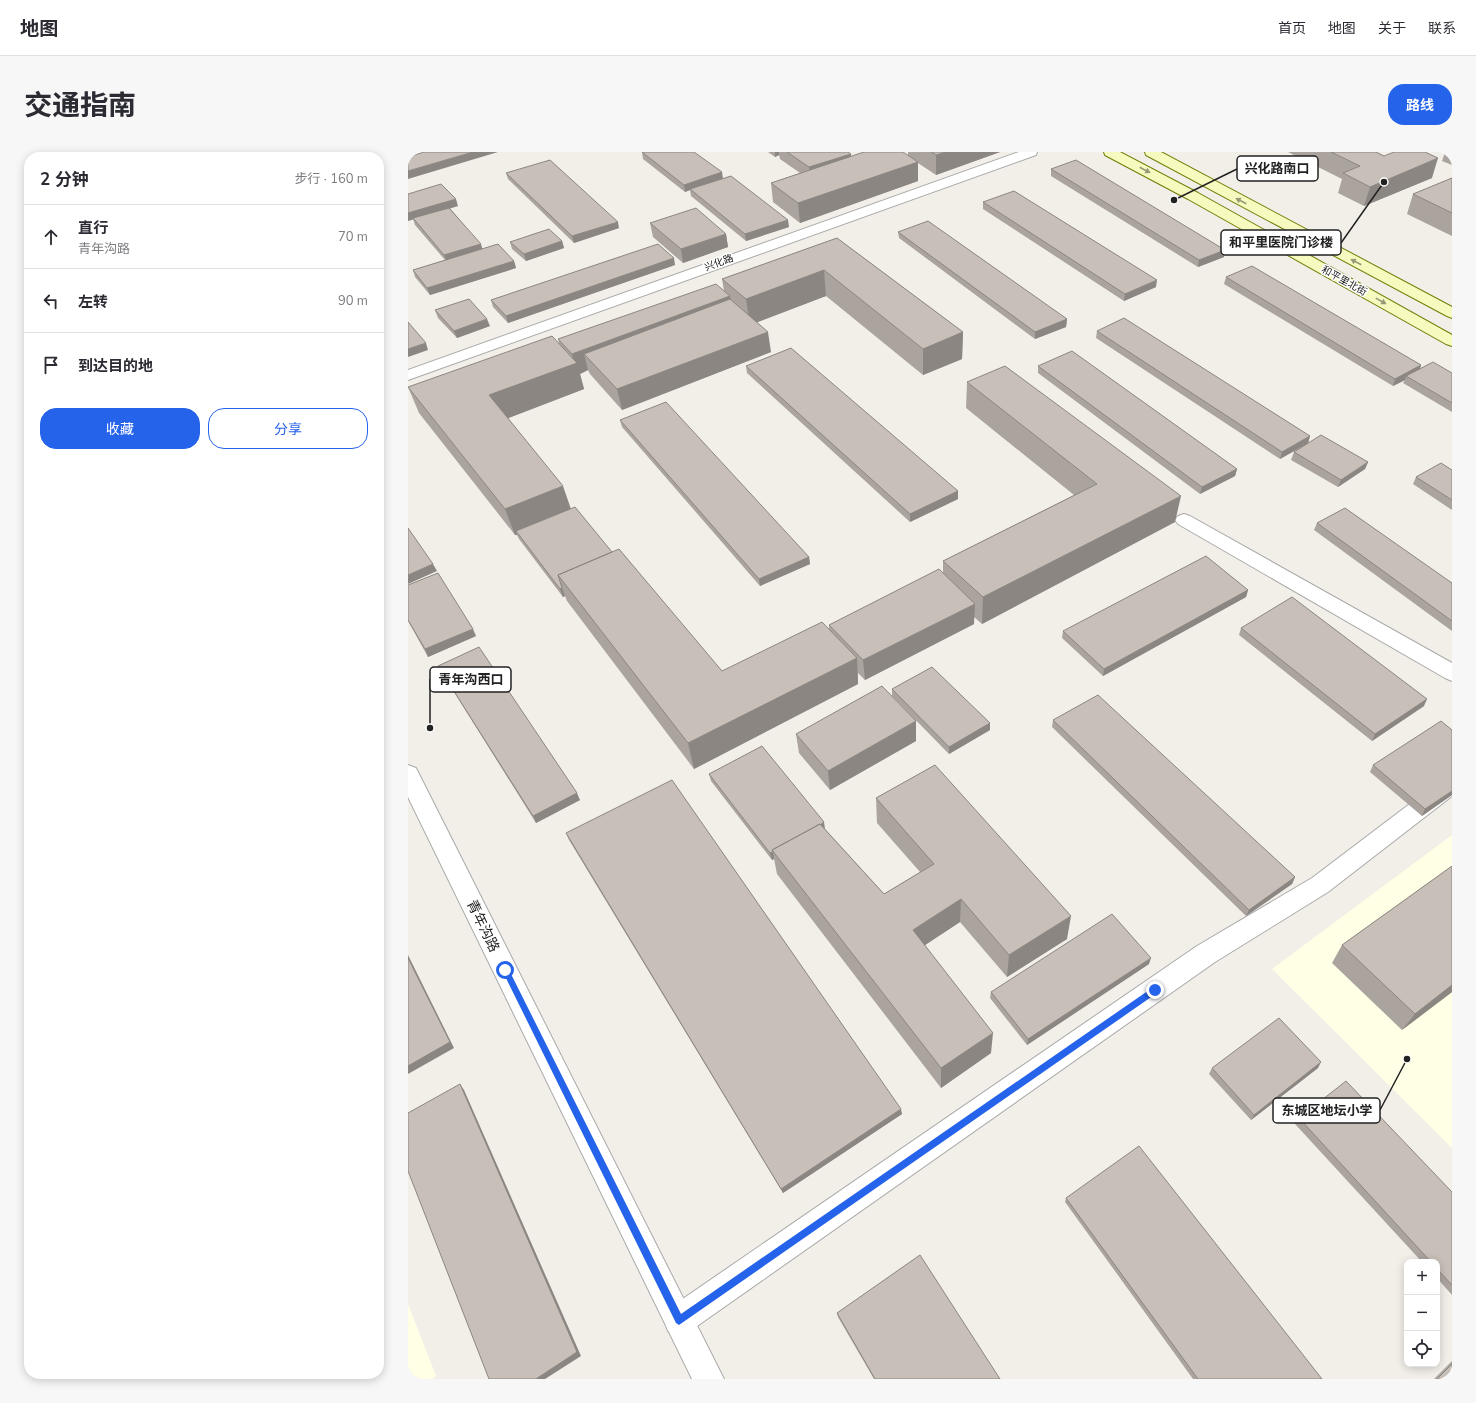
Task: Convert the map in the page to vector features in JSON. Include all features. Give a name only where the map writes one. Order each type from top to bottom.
[{"type":"main road","name":"和平里北街","points":[[1110,152],[1193,196],[1452,341]]},
{"type":"main road","name":"和平里北街","points":[[1151,152],[1452,313]]},
{"type":"street","name":"兴化路","points":[[408,375],[1031,152]]},
{"type":"street","points":[[1184,520],[1452,673]]},
{"type":"street","name":"青年沟路","points":[[408,774],[708,1379]]},
{"type":"street","points":[[679,1320],[1206,954],[1320,885],[1452,784]]},
{"type":"shaded area","points":[[1452,835],[1452,1148],[1272,969]]},
{"type":"shaded area","points":[[408,1304],[436,1376],[432,1379],[408,1379]]},
{"type":"building","points":[[424,152],[473,152],[408,171],[408,157]]},
{"type":"building","points":[[642,152],[694,152],[722,172],[684,185]]},
{"type":"building","points":[[787,152],[848,152],[851,154],[809,167]]},
{"type":"building","points":[[864,152],[903,152],[918,162],[798,203],[771,183]]},
{"type":"building","points":[[931,152],[946,152],[936,155]]},
{"type":"building","points":[[1331,152],[1376,152],[1384,156],[1394,152],[1425,152],[1438,158],[1370,187],[1343,173],[1360,166]]},
{"type":"building","points":[[550,160],[618,222],[572,236],[506,173]]},
{"type":"building","points":[[1076,160],[1225,250],[1199,260],[1051,169]]},
{"type":"building","points":[[731,176],[788,220],[745,234],[690,189]]},
{"type":"building","points":[[1452,178],[1452,213],[1413,194]]},
{"type":"building","points":[[441,184],[456,199],[408,213],[408,194]]},
{"type":"building","points":[[1014,191],[1157,280],[1125,294],[983,202]]},
{"type":"building","points":[[449,208],[481,244],[444,255],[413,218]]},
{"type":"building","points":[[696,208],[726,234],[681,249],[650,223]]},
{"type":"building","points":[[928,221],[1067,319],[1035,332],[898,232]]},
{"type":"building","points":[[549,229],[562,241],[524,254],[510,242]]},
{"type":"building","points":[[837,238],[963,332],[923,349],[824,270],[746,299],[722,279]]},
{"type":"building","points":[[498,244],[514,261],[427,288],[413,270]]},
{"type":"building","points":[[658,244],[674,258],[506,316],[491,300]]},
{"type":"building","points":[[1252,266],[1421,365],[1395,379],[1226,277]]},
{"type":"building","points":[[716,284],[730,296],[572,354],[558,339]]},
{"type":"building","points":[[469,299],[487,319],[454,331],[435,310]]},
{"type":"building","points":[[730,299],[768,332],[617,389],[584,354]]},
{"type":"building","points":[[1124,318],[1310,436],[1282,452],[1097,331]]},
{"type":"building","points":[[408,322],[426,343],[408,349]]},
{"type":"building","points":[[552,336],[577,363],[489,395],[563,486],[505,509],[408,387]]},
{"type":"building","points":[[791,348],[958,491],[910,514],[746,366]]},
{"type":"building","points":[[1072,351],[1237,469],[1202,487],[1038,366]]},
{"type":"building","points":[[1433,362],[1452,373],[1452,403],[1406,376]]},
{"type":"building","points":[[1005,366],[1181,496],[983,597],[943,561],[1097,484],[967,382]]},
{"type":"building","points":[[666,402],[809,557],[759,579],[620,420]]},
{"type":"building","points":[[1321,435],[1368,462],[1341,480],[1294,452]]},
{"type":"building","points":[[1441,463],[1452,470],[1452,500],[1416,477]]},
{"type":"building","points":[[575,507],[612,552],[558,575],[562,588],[560,589],[516,531]]},
{"type":"building","points":[[1345,508],[1452,583],[1452,621],[1317,523]]},
{"type":"building","points":[[408,528],[433,564],[408,575]]},
{"type":"building","points":[[619,549],[722,671],[822,622],[857,658],[688,743],[558,575]]},
{"type":"building","points":[[1206,556],[1248,590],[1104,669],[1063,631]]},
{"type":"building","points":[[939,569],[975,604],[863,660],[829,625]]},
{"type":"building","points":[[438,573],[473,629],[425,649],[408,620],[408,585]]},
{"type":"building","points":[[1292,597],[1427,699],[1375,734],[1241,628]]},
{"type":"building","points":[[479,647],[577,793],[533,816],[438,666]]},
{"type":"building","points":[[932,667],[990,723],[949,747],[892,689]]},
{"type":"building","points":[[882,686],[916,721],[828,771],[796,734]]},
{"type":"building","points":[[1098,695],[1295,877],[1249,910],[1053,720]]},
{"type":"building","points":[[1441,721],[1452,730],[1452,791],[1425,809],[1373,765]]},
{"type":"building","points":[[762,746],[824,822],[772,850],[773,852],[770,853],[709,774]]},
{"type":"building","points":[[935,765],[1071,916],[1009,955],[961,899],[913,930],[993,1033],[941,1068],[772,850],[820,824],[884,894],[934,864],[876,798]]},
{"type":"building","points":[[672,780],[901,1109],[781,1189],[566,833]]},
{"type":"building","points":[[1452,866],[1452,985],[1415,1014],[1342,945]]},
{"type":"building","points":[[1112,914],[1151,958],[1028,1039],[991,992]]},
{"type":"building","points":[[408,958],[450,1042],[408,1066]]},
{"type":"building","points":[[1279,1018],[1321,1062],[1254,1115],[1212,1068]]},
{"type":"building","points":[[1346,1081],[1452,1192],[1452,1285],[1440,1272],[1440,1259],[1428,1259],[1299,1118]]},
{"type":"building","points":[[460,1084],[577,1352],[536,1379],[489,1379],[408,1171],[408,1113]]},
{"type":"building","points":[[1139,1146],[1322,1379],[1198,1379],[1066,1198]]},
{"type":"building","points":[[920,1255],[1000,1379],[875,1379],[837,1313]]},
{"type":"building","points":[[1452,1364],[1452,1379],[1437,1379]]},
{"type":"place","name":"和平里医院门诊楼","points":[[1384,182]]},
{"type":"place","name":"兴化路南口","points":[[1174,200]]},
{"type":"place","name":"青年沟西口","points":[[430,728]]},
{"type":"place","name":"东城区地坛小学","points":[[1407,1059]]},
{"type":"route","points":[[505,970],[679,1320],[1155,990]]}]
